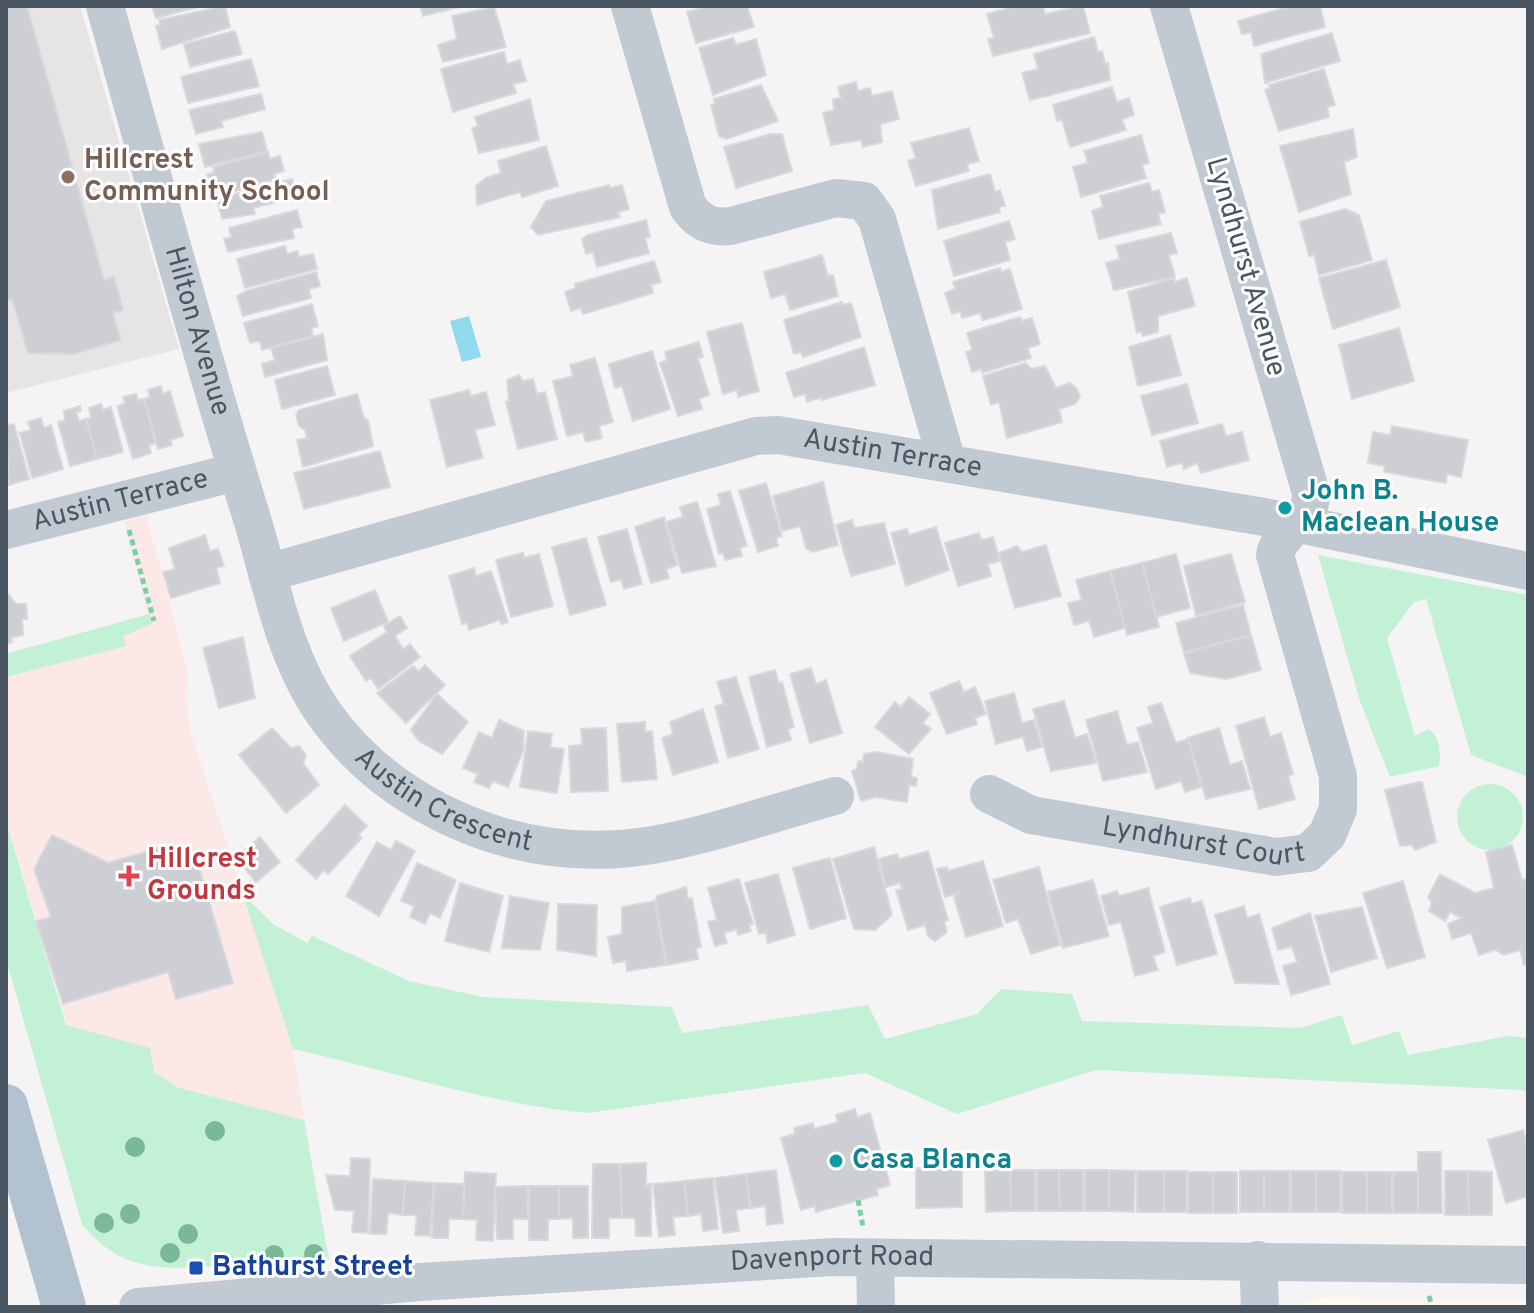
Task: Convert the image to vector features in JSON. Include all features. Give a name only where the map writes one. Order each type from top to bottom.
[{"type":"main road","points":[[6,1106],[64,1307]]},
{"type":"street","name":"Hilton Avenue","points":[[105,6],[236,472]]},
{"type":"street","points":[[630,6],[688,207],[698,221],[717,227],[731,226],[836,198],[864,201],[877,219],[947,462]]},
{"type":"street","name":"Lyndhurst Avenue","points":[[1169,6],[1311,493],[1312,504],[1298,524]]},
{"type":"street","name":"Austin Terrace","points":[[267,573],[756,436],[778,435],[1298,524],[1528,571]]},
{"type":"street","name":"Austin Terrace","points":[[6,530],[236,472]]},
{"type":"street","name":"Austin Crescent","points":[[236,472],[291,653],[324,714],[383,775],[432,809],[459,822],[547,845],[619,849],[661,842],[835,796]]},
{"type":"street","name":"Lyndhurst Court","points":[[989,794],[1031,815],[1252,854],[1276,857],[1308,853],[1327,835],[1338,809],[1338,776],[1275,555],[1277,543],[1298,524]]},
{"type":"street","name":"Davenport Road","points":[[138,1307],[422,1295],[833,1257],[1528,1265]]},
{"type":"street","points":[[875,1258],[876,1307]]},
{"type":"street","points":[[1258,1260],[1260,1307]]},
{"type":"path","points":[[127,523],[154,621]]},
{"type":"path","points":[[858,1200],[862,1222]]},
{"type":"path","points":[[1429,1296],[1432,1307]]},
{"type":"shaded area","name":"Hillcrest Community School","points":[[6,6],[80,6],[179,349],[6,393]]},
{"type":"shaded area","name":"Hillcrest Grounds","points":[[146,515],[187,668],[189,727],[293,1049],[323,1230],[113,1177],[6,820],[6,654],[148,614],[124,521]]},
{"type":"shaded area","points":[[1316,1298],[1528,1300],[1528,1307],[1297,1307]]},
{"type":"green space","points":[[1318,555],[1528,595],[1528,777],[1471,755],[1426,599],[1414,602],[1387,638],[1415,736],[1429,729],[1433,733],[1439,746],[1439,766],[1390,777],[1360,701]]},
{"type":"green space","points":[[149,614],[152,624],[123,636],[126,646],[6,677],[6,654]]},
{"type":"green space","points":[[1490,784],[1513,794],[1523,817],[1513,840],[1490,850],[1467,840],[1457,817],[1467,794]]},
{"type":"green space","points":[[6,821],[66,1025],[150,1048],[154,1072],[179,1088],[304,1120],[329,1260],[187,1268],[149,1266],[114,1253],[82,1224],[6,959]]},
{"type":"green space","points":[[242,893],[273,924],[307,943],[312,936],[409,981],[483,997],[672,1007],[682,1033],[868,1005],[885,1039],[977,1014],[1001,989],[1072,994],[1082,1021],[1300,1028],[1342,1015],[1352,1045],[1399,1031],[1408,1055],[1508,1036],[1528,1038],[1528,1093],[1523,1090],[1096,1070],[957,1114],[865,1073],[588,1113],[551,1109],[477,1095],[293,1049]]},
{"type":"water","points":[[469,316],[481,357],[462,362],[450,321]]},
{"type":"building","points":[[6,6],[27,6],[104,280],[114,277],[123,310],[113,313],[121,340],[74,354],[28,353],[12,299],[6,301]]},
{"type":"building","points":[[152,6],[201,6],[156,18]]},
{"type":"building","points":[[225,6],[230,27],[162,49],[156,26],[161,25],[159,20]]},
{"type":"building","points":[[420,6],[463,6],[423,16]]},
{"type":"building","points":[[711,6],[747,6],[754,27],[696,43],[687,12]]},
{"type":"building","points":[[1018,6],[1043,6],[1045,14],[1083,6],[1090,33],[993,56],[988,39],[994,38],[987,14]]},
{"type":"building","points":[[1292,6],[1320,6],[1325,27],[1254,46],[1251,32],[1242,34],[1238,21]]},
{"type":"building","points":[[494,7],[506,47],[443,62],[438,45],[457,39],[452,16]]},
{"type":"building","points":[[235,31],[242,54],[190,67],[184,44]]},
{"type":"building","points":[[1332,33],[1340,61],[1265,83],[1261,54]]},
{"type":"building","points":[[1094,37],[1098,52],[1102,51],[1105,63],[1108,63],[1110,80],[1030,100],[1022,73],[1038,69],[1034,54]]},
{"type":"building","points":[[733,38],[736,45],[756,39],[766,75],[713,95],[699,48]]},
{"type":"building","points":[[504,52],[507,64],[520,60],[526,81],[513,84],[516,93],[453,112],[441,69]]},
{"type":"building","points":[[251,59],[259,86],[188,103],[181,77]]},
{"type":"building","points":[[1324,69],[1335,105],[1327,107],[1329,117],[1279,131],[1265,90],[1270,88],[1269,85]]},
{"type":"building","points":[[856,82],[858,91],[870,88],[872,96],[892,91],[899,119],[880,124],[882,142],[863,147],[861,140],[831,145],[823,113],[834,110],[833,99],[841,98],[838,87]]},
{"type":"building","points":[[761,85],[778,121],[726,139],[719,136],[711,105],[715,104],[714,99]]},
{"type":"building","points":[[1112,87],[1117,102],[1129,98],[1134,115],[1122,119],[1126,130],[1070,147],[1062,120],[1057,121],[1053,105]]},
{"type":"building","points":[[261,94],[265,109],[221,121],[223,127],[196,134],[189,110]]},
{"type":"building","points":[[530,99],[539,140],[479,153],[472,128],[478,126],[475,117]]},
{"type":"building","points":[[969,128],[979,161],[967,164],[969,171],[916,186],[908,161],[916,158],[911,143]]},
{"type":"building","points":[[1353,129],[1357,157],[1344,162],[1351,194],[1299,212],[1280,146]]},
{"type":"building","points":[[262,132],[267,151],[205,167],[199,144]]},
{"type":"building","points":[[771,134],[782,134],[792,171],[736,188],[724,147]]},
{"type":"building","points":[[1141,135],[1149,163],[1142,165],[1146,178],[1081,197],[1073,167],[1088,163],[1084,151]]},
{"type":"building","points":[[546,146],[558,186],[522,197],[520,192],[477,205],[476,186],[486,178],[501,173],[498,161]]},
{"type":"building","points":[[268,152],[270,159],[280,156],[284,171],[274,174],[276,179],[213,198],[207,174],[214,173],[213,167]]},
{"type":"building","points":[[990,174],[995,192],[1000,190],[1005,206],[999,207],[1000,212],[938,229],[932,190]]},
{"type":"building","points":[[292,179],[296,197],[253,208],[255,214],[222,219],[217,199]]},
{"type":"building","points":[[1149,183],[1152,192],[1159,190],[1165,212],[1158,214],[1161,224],[1099,239],[1092,211],[1103,207],[1100,196]]},
{"type":"building","points":[[609,185],[610,188],[622,185],[629,209],[618,212],[620,217],[538,235],[531,227],[546,201]]},
{"type":"building","points":[[1345,209],[1359,215],[1372,260],[1319,275],[1314,255],[1309,256],[1300,222]]},
{"type":"building","points":[[297,210],[302,227],[292,229],[294,238],[228,252],[224,239],[231,237],[229,228]]},
{"type":"building","points":[[646,220],[650,237],[645,238],[649,253],[597,267],[593,252],[586,254],[582,239],[588,235]]},
{"type":"building","points":[[1009,221],[1015,239],[1005,242],[1010,260],[954,276],[944,241]]},
{"type":"building","points":[[1171,233],[1177,253],[1169,255],[1175,277],[1114,290],[1106,263],[1120,259],[1116,246]]},
{"type":"building","points":[[285,246],[287,254],[297,251],[299,257],[313,254],[317,269],[245,288],[237,259]]},
{"type":"building","points":[[822,255],[828,276],[833,275],[838,296],[790,310],[785,294],[771,298],[764,272]]},
{"type":"building","points":[[1386,260],[1400,307],[1333,329],[1319,278]]},
{"type":"building","points":[[654,261],[661,282],[651,285],[653,293],[583,314],[581,308],[571,311],[565,292],[576,288],[575,284]]},
{"type":"building","points":[[1000,268],[1001,272],[1010,269],[1022,309],[983,320],[980,313],[962,318],[960,311],[952,314],[945,293],[955,289],[953,282]]},
{"type":"building","points":[[316,272],[320,286],[309,289],[311,298],[243,316],[237,296]]},
{"type":"building","points":[[1174,278],[1175,282],[1187,278],[1195,306],[1158,316],[1158,332],[1143,336],[1141,331],[1137,333],[1128,292]]},
{"type":"building","points":[[842,302],[843,305],[851,303],[861,337],[803,357],[801,352],[794,354],[784,320]]},
{"type":"building","points":[[312,304],[318,326],[311,328],[313,336],[262,350],[260,341],[250,343],[244,323]]},
{"type":"building","points":[[1020,317],[1022,321],[1032,318],[1040,344],[1028,348],[1031,358],[982,373],[981,369],[972,372],[966,352],[972,350],[967,333]]},
{"type":"building","points":[[742,323],[759,391],[738,397],[737,390],[723,394],[707,332]]},
{"type":"building","points":[[1399,328],[1414,381],[1352,399],[1339,345]]},
{"type":"building","points":[[323,334],[327,360],[265,377],[262,364],[275,360],[271,348]]},
{"type":"building","points":[[1170,335],[1181,375],[1138,386],[1129,347]]},
{"type":"building","points":[[699,342],[703,357],[698,358],[709,395],[699,399],[702,409],[678,416],[660,363],[667,360],[665,352]]},
{"type":"building","points":[[864,347],[875,385],[822,400],[822,397],[807,402],[805,394],[794,397],[786,373]]},
{"type":"building","points":[[652,351],[670,409],[633,421],[622,386],[615,388],[609,364]]},
{"type":"building","points":[[595,358],[613,422],[599,426],[602,438],[586,442],[583,432],[567,436],[553,381],[573,376],[570,365]]},
{"type":"building","points":[[1026,363],[1031,369],[1045,366],[1056,388],[1070,383],[1080,397],[1075,404],[1059,409],[1062,422],[1007,438],[999,402],[991,405],[983,376]]},
{"type":"building","points":[[327,366],[335,395],[282,409],[275,380]]},
{"type":"building","points":[[519,375],[523,381],[533,379],[537,394],[545,392],[557,439],[518,449],[506,402],[509,401],[507,380]]},
{"type":"building","points":[[1187,384],[1198,423],[1152,435],[1141,396]]},
{"type":"building","points":[[161,386],[163,394],[170,391],[183,436],[170,440],[172,445],[158,449],[144,399],[150,397],[148,390]]},
{"type":"building","points":[[469,390],[471,396],[486,392],[495,425],[475,430],[483,458],[447,467],[430,400]]},
{"type":"building","points":[[136,394],[138,400],[144,399],[156,443],[149,445],[151,453],[133,459],[117,406],[125,403],[123,397]]},
{"type":"building","points":[[357,394],[364,418],[368,420],[373,446],[303,467],[297,440],[307,438],[305,430],[299,426],[296,415],[299,410]]},
{"type":"building","points":[[101,404],[103,410],[111,407],[123,452],[97,459],[86,419],[91,418],[89,408]]},
{"type":"building","points":[[80,406],[81,411],[76,412],[79,421],[86,419],[97,459],[70,466],[58,422],[65,420],[64,411]]},
{"type":"building","points":[[41,418],[44,428],[51,425],[63,469],[32,478],[20,433],[31,430],[28,422]]},
{"type":"building","points":[[14,424],[29,479],[9,485],[6,426]]},
{"type":"building","points":[[1222,424],[1226,436],[1242,432],[1249,460],[1201,473],[1197,463],[1184,469],[1182,463],[1167,467],[1160,441]]},
{"type":"building","points":[[1392,426],[1468,440],[1461,477],[1447,474],[1446,483],[1384,472],[1385,466],[1368,463],[1373,432],[1390,435]]},
{"type":"building","points":[[380,451],[390,487],[304,509],[294,473]]},
{"type":"building","points":[[823,482],[838,545],[813,552],[806,548],[800,526],[782,531],[773,496]]},
{"type":"building","points":[[766,483],[782,536],[776,538],[778,546],[758,552],[739,491]]},
{"type":"building","points":[[730,491],[747,546],[740,548],[742,556],[725,560],[723,553],[719,554],[707,509],[721,505],[718,494]]},
{"type":"building","points":[[697,502],[716,566],[682,573],[666,522],[683,517],[680,507]]},
{"type":"building","points":[[664,517],[677,565],[666,569],[669,578],[651,583],[635,527]]},
{"type":"building","points":[[852,520],[855,528],[884,523],[895,564],[851,576],[836,525]]},
{"type":"building","points":[[936,527],[949,570],[906,586],[891,533],[907,529],[909,535]]},
{"type":"building","points":[[627,529],[642,584],[624,589],[621,579],[611,582],[598,537]]},
{"type":"building","points":[[979,533],[981,540],[993,537],[1000,561],[988,564],[991,576],[958,586],[945,543]]},
{"type":"building","points":[[205,535],[210,551],[218,549],[224,566],[216,568],[220,583],[171,598],[163,572],[175,569],[169,548]]},
{"type":"building","points":[[586,538],[606,605],[570,615],[552,547]]},
{"type":"building","points":[[1046,545],[1061,596],[1015,608],[999,553],[1017,546],[1022,552]]},
{"type":"building","points":[[523,553],[524,558],[539,554],[553,606],[511,617],[496,560]]},
{"type":"building","points":[[1176,554],[1190,608],[1156,617],[1142,563]]},
{"type":"building","points":[[1231,554],[1245,602],[1196,616],[1184,566]]},
{"type":"building","points":[[1142,563],[1159,627],[1127,635],[1110,571]]},
{"type":"building","points":[[474,568],[476,576],[491,571],[508,622],[501,624],[500,620],[469,630],[467,623],[462,624],[449,576]]},
{"type":"building","points":[[1110,571],[1125,628],[1094,637],[1089,621],[1074,625],[1068,603],[1082,600],[1076,580]]},
{"type":"building","points":[[375,590],[388,622],[344,641],[331,608]]},
{"type":"building","points":[[6,591],[16,604],[26,604],[27,619],[22,619],[23,635],[11,638],[12,642],[6,644]]},
{"type":"building","points":[[1243,605],[1251,635],[1184,653],[1176,623]]},
{"type":"building","points":[[400,616],[407,628],[395,636],[403,649],[410,644],[420,657],[378,689],[371,678],[366,681],[350,656],[387,632],[384,626]]},
{"type":"building","points":[[1251,635],[1261,670],[1226,679],[1190,673],[1184,653]]},
{"type":"building","points":[[243,637],[255,698],[219,708],[203,648]]},
{"type":"building","points":[[425,665],[445,685],[406,723],[377,693],[413,666],[419,671]]},
{"type":"building","points":[[811,668],[816,684],[826,680],[842,733],[810,743],[790,674]]},
{"type":"building","points":[[775,670],[779,684],[782,682],[794,727],[788,729],[791,740],[767,747],[749,677]]},
{"type":"building","points":[[736,677],[759,749],[728,758],[715,706],[724,704],[717,682]]},
{"type":"building","points":[[959,681],[964,692],[975,687],[986,714],[975,718],[977,724],[947,734],[930,693]]},
{"type":"building","points":[[1014,693],[1022,723],[1034,720],[1042,747],[1027,751],[1023,737],[996,744],[985,701]]},
{"type":"building","points":[[437,694],[468,722],[442,754],[419,741],[411,730]]},
{"type":"building","points":[[909,697],[930,714],[923,723],[931,729],[909,754],[875,727],[895,702],[901,707]]},
{"type":"building","points":[[1064,701],[1075,738],[1087,734],[1096,763],[1051,771],[1033,709]]},
{"type":"building","points":[[1161,703],[1176,743],[1188,739],[1201,787],[1185,792],[1181,781],[1156,789],[1137,728],[1153,723],[1148,707]]},
{"type":"building","points":[[703,709],[718,762],[673,775],[662,738],[673,734],[670,722]]},
{"type":"building","points":[[1117,711],[1127,745],[1138,742],[1147,772],[1103,781],[1086,720]]},
{"type":"building","points":[[1264,717],[1270,737],[1281,733],[1293,774],[1288,776],[1295,799],[1259,809],[1236,726]]},
{"type":"building","points":[[499,720],[524,731],[523,751],[508,787],[493,781],[489,788],[474,782],[478,774],[463,768],[479,732],[492,738]]},
{"type":"building","points":[[645,722],[645,732],[652,731],[657,779],[622,782],[617,724]]},
{"type":"building","points":[[272,728],[291,748],[299,746],[306,755],[303,763],[319,785],[286,813],[239,755]]},
{"type":"building","points":[[606,728],[608,791],[571,792],[569,746],[582,745],[581,729]]},
{"type":"building","points":[[1219,728],[1230,765],[1242,761],[1250,789],[1206,799],[1188,738]]},
{"type":"building","points":[[528,731],[552,734],[550,747],[564,749],[557,793],[520,787]]},
{"type":"building","points":[[878,752],[913,759],[911,777],[917,778],[916,786],[909,785],[907,802],[876,797],[861,801],[852,771],[857,769],[858,761],[863,762],[864,754]]},
{"type":"building","points":[[1422,782],[1436,842],[1415,850],[1412,845],[1400,846],[1385,790]]},
{"type":"building","points":[[345,805],[367,826],[358,835],[362,838],[328,874],[324,870],[316,879],[296,860]]},
{"type":"building","points":[[52,835],[108,863],[168,845],[199,867],[233,983],[176,999],[168,972],[63,1004],[36,921],[51,917],[34,869]]},
{"type":"building","points":[[260,837],[280,862],[256,882],[236,857]]},
{"type":"building","points":[[396,841],[415,851],[379,916],[346,896],[377,842],[391,850]]},
{"type":"building","points":[[1512,845],[1522,880],[1528,878],[1528,964],[1524,965],[1520,950],[1504,955],[1495,950],[1479,955],[1471,933],[1452,939],[1448,924],[1462,918],[1450,912],[1445,921],[1429,911],[1432,903],[1428,897],[1440,874],[1475,893],[1494,888],[1486,852]]},
{"type":"building","points":[[874,847],[892,915],[875,930],[854,929],[833,859]]},
{"type":"building","points":[[928,851],[948,920],[944,921],[947,932],[935,941],[928,936],[925,925],[908,930],[896,890],[902,889],[900,883],[886,887],[879,859],[897,854],[899,859]]},
{"type":"building","points":[[830,858],[846,918],[810,929],[793,868]]},
{"type":"building","points":[[983,861],[1003,926],[966,937],[954,897],[959,893],[945,897],[937,869],[947,867],[948,871]]},
{"type":"building","points":[[417,863],[456,880],[440,918],[430,913],[425,924],[410,917],[414,906],[401,901]]},
{"type":"building","points":[[1039,867],[1060,945],[1031,954],[1018,919],[1006,923],[993,880]]},
{"type":"building","points":[[778,874],[795,935],[768,943],[766,933],[759,934],[745,883]]},
{"type":"building","points":[[739,879],[753,924],[749,925],[751,931],[738,935],[737,929],[724,933],[727,943],[715,946],[708,922],[717,920],[708,888]]},
{"type":"building","points":[[1093,880],[1109,936],[1063,948],[1048,892]]},
{"type":"building","points":[[1403,881],[1425,957],[1387,968],[1363,893]]},
{"type":"building","points":[[460,883],[503,896],[489,952],[445,941]]},
{"type":"building","points":[[686,887],[688,899],[692,898],[701,947],[696,948],[698,959],[667,965],[655,902],[657,896]]},
{"type":"building","points":[[1148,888],[1165,952],[1153,956],[1158,970],[1135,976],[1121,922],[1109,925],[1101,896],[1117,891],[1119,896]]},
{"type":"building","points":[[510,896],[549,903],[540,950],[502,948]]},
{"type":"building","points":[[1190,898],[1192,904],[1202,901],[1217,954],[1177,965],[1160,907]]},
{"type":"building","points":[[655,901],[666,965],[627,971],[626,961],[613,963],[608,937],[622,934],[622,907]]},
{"type":"building","points":[[558,904],[597,905],[596,956],[557,950]]},
{"type":"building","points":[[1244,906],[1247,918],[1259,914],[1279,984],[1235,983],[1215,915]]},
{"type":"building","points":[[1362,907],[1377,958],[1331,972],[1315,916]]},
{"type":"building","points":[[1310,913],[1330,984],[1291,995],[1283,966],[1297,962],[1292,947],[1278,950],[1272,928]]},
{"type":"building","name":"Casa Blanca","points":[[855,1109],[857,1117],[870,1113],[890,1185],[876,1189],[878,1195],[816,1212],[815,1206],[801,1210],[781,1138],[795,1134],[794,1128],[813,1123],[814,1129],[838,1122],[836,1115]]},
{"type":"building","points":[[1523,1130],[1528,1148],[1528,1196],[1506,1203],[1488,1140]]},
{"type":"building","points":[[1418,1152],[1441,1152],[1442,1213],[1418,1213]]},
{"type":"building","points":[[351,1158],[370,1159],[368,1233],[352,1232],[354,1211],[335,1210],[326,1175],[350,1176]]},
{"type":"building","points":[[646,1163],[646,1185],[651,1184],[651,1236],[636,1236],[635,1218],[622,1218],[620,1164]]},
{"type":"building","points":[[593,1164],[620,1164],[622,1218],[609,1218],[609,1238],[592,1238]]},
{"type":"building","points":[[916,1168],[962,1168],[962,1207],[916,1208]]},
{"type":"building","points":[[776,1170],[783,1223],[767,1225],[765,1206],[750,1208],[746,1174]]},
{"type":"building","points":[[1010,1170],[1035,1170],[1035,1211],[1011,1211]]},
{"type":"building","points":[[1010,1170],[1011,1211],[986,1212],[985,1171]]},
{"type":"building","points":[[1037,1170],[1059,1170],[1060,1211],[1037,1211]]},
{"type":"building","points":[[1059,1170],[1083,1170],[1083,1211],[1060,1211]]},
{"type":"building","points":[[1085,1170],[1109,1170],[1109,1211],[1085,1211]]},
{"type":"building","points":[[1109,1170],[1135,1171],[1134,1212],[1109,1211]]},
{"type":"building","points":[[1137,1171],[1164,1171],[1164,1212],[1137,1212]]},
{"type":"building","points":[[1164,1171],[1187,1171],[1187,1212],[1164,1212]]},
{"type":"building","points":[[1240,1171],[1264,1171],[1264,1212],[1240,1212]]},
{"type":"building","points":[[1264,1171],[1290,1171],[1290,1212],[1264,1212]]},
{"type":"building","points":[[1291,1171],[1316,1171],[1316,1212],[1291,1212]]},
{"type":"building","points":[[1316,1171],[1340,1171],[1340,1212],[1316,1212]]},
{"type":"building","points":[[1445,1171],[1468,1171],[1469,1215],[1445,1215]]},
{"type":"building","points":[[1468,1171],[1492,1172],[1492,1215],[1469,1215]]},
{"type":"building","points":[[465,1172],[496,1174],[493,1241],[476,1240],[477,1220],[463,1219]]},
{"type":"building","points":[[1188,1172],[1213,1172],[1213,1213],[1188,1213]]},
{"type":"building","points":[[1213,1172],[1237,1172],[1237,1213],[1213,1213]]},
{"type":"building","points":[[1342,1172],[1367,1172],[1367,1213],[1342,1213]]},
{"type":"building","points":[[1367,1172],[1392,1172],[1392,1213],[1367,1213]]},
{"type":"building","points":[[1393,1172],[1418,1172],[1418,1213],[1393,1213]]},
{"type":"building","points":[[746,1174],[750,1208],[736,1210],[739,1231],[723,1233],[715,1178]]},
{"type":"building","points":[[713,1178],[718,1229],[703,1231],[701,1214],[688,1216],[684,1181]]},
{"type":"building","points":[[373,1179],[405,1181],[403,1215],[388,1213],[386,1234],[370,1234]]},
{"type":"building","points":[[405,1181],[434,1183],[430,1236],[415,1235],[417,1215],[403,1215]]},
{"type":"building","points":[[684,1181],[688,1216],[673,1217],[675,1235],[659,1237],[653,1184]]},
{"type":"building","points":[[434,1183],[464,1184],[463,1219],[449,1219],[448,1238],[432,1238]]},
{"type":"building","points":[[527,1186],[528,1219],[513,1219],[513,1239],[497,1239],[495,1187]]},
{"type":"building","points":[[529,1186],[559,1186],[559,1219],[548,1219],[548,1240],[529,1240]]},
{"type":"building","points":[[559,1186],[588,1186],[588,1238],[573,1238],[573,1218],[559,1219]]},
{"type":"place","name":"Hillcrest Community School","points":[[68,177]]},
{"type":"place","name":"John B. Maclean House","points":[[1285,508]]},
{"type":"place","name":"Hillcrest Grounds","points":[[129,876]]},
{"type":"place","name":"Casa Blanca","points":[[836,1161]]},
{"type":"place","name":"Bathurst Street","points":[[196,1268]]}]
